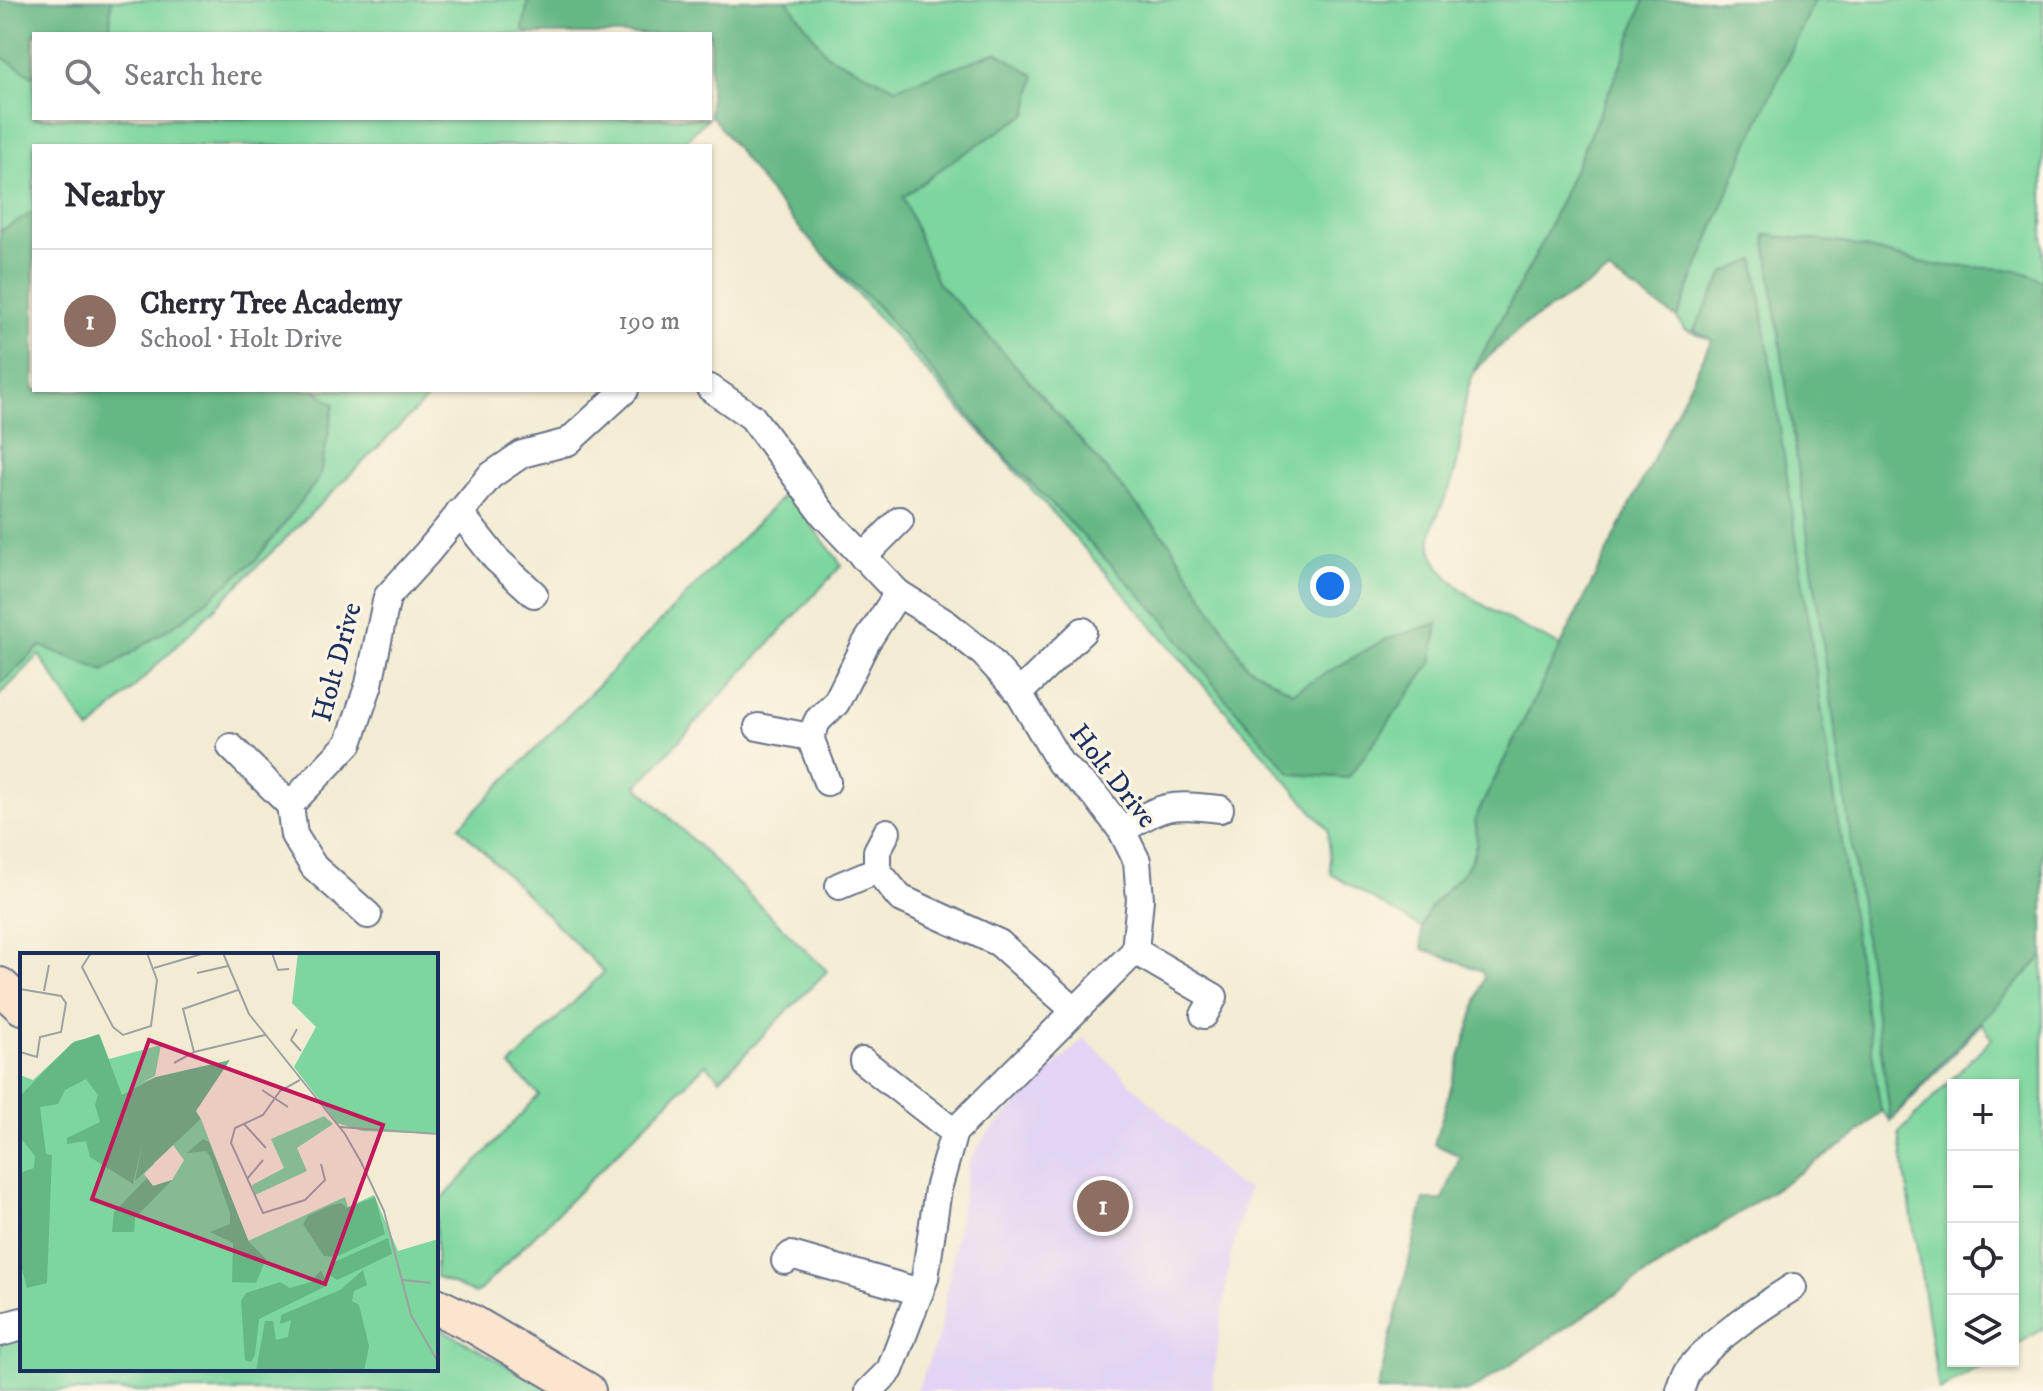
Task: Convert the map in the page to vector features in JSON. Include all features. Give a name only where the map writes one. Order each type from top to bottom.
[{"type":"main road","points":[[0,986],[20,1004]]},
{"type":"main road","points":[[438,1307],[587,1391]]},
{"type":"street","name":"Holt Drive","points":[[712,389],[752,417],[824,515],[898,593],[947,624],[984,654],[1019,693],[1060,763],[1095,795],[1122,831],[1137,861],[1140,899],[1135,951]]},
{"type":"street","name":"Holt Drive","points":[[290,805],[349,743],[369,684],[387,597],[490,476],[522,454],[568,442],[623,392]]},
{"type":"street","points":[[459,512],[496,559],[534,594]]},
{"type":"street","points":[[863,557],[900,520]]},
{"type":"street","points":[[827,782],[810,737],[818,720],[836,703],[866,643],[898,593]]},
{"type":"street","points":[[1019,693],[1083,631]]},
{"type":"street","points":[[758,727],[810,737]]},
{"type":"street","points":[[231,747],[290,805],[294,835],[314,867],[368,915]]},
{"type":"street","points":[[1122,831],[1153,810],[1189,806],[1220,809]]},
{"type":"street","points":[[887,832],[877,851],[877,870],[900,898],[999,943],[1074,1010]]},
{"type":"street","points":[[839,886],[877,870]]},
{"type":"street","points":[[869,1391],[890,1370],[925,1278],[938,1189],[954,1132],[1135,951],[1214,997],[1204,1015]]},
{"type":"street","points":[[863,1061],[892,1078],[954,1132]]},
{"type":"street","points":[[793,1252],[920,1292]]},
{"type":"street","points":[[1680,1391],[1688,1370],[1751,1314],[1793,1287]]},
{"type":"street","points":[[0,1330],[20,1325]]},
{"type":"shaded area","points":[[1084,1038],[1235,1184],[1249,1188],[1231,1253],[1211,1391],[914,1391],[919,1386],[939,1334],[969,1162],[988,1133]]},
{"type":"green space","points":[[0,0],[2043,0],[2043,1329],[2019,1343],[2019,1079],[1952,1079],[1992,1038],[1982,1023],[1891,1121],[1851,1077],[1660,445],[1712,340],[1684,329],[1677,318],[1609,272],[1509,337],[1490,353],[1469,385],[1456,470],[1432,531],[1432,551],[1446,574],[1475,599],[1510,621],[1561,646],[1475,819],[1477,841],[1468,867],[1446,900],[1421,928],[1331,874],[1328,829],[1117,585],[845,280],[712,115],[712,32],[32,32],[32,120],[706,120],[682,144],[32,144],[32,392],[434,392],[90,731],[39,655],[0,695]]},
{"type":"green space","points":[[0,0],[111,0],[110,32],[32,32],[32,76],[0,56]]},
{"type":"green space","points":[[528,0],[787,0],[827,55],[896,88],[997,52],[1035,76],[1027,114],[955,159],[903,197],[937,282],[1016,366],[1170,543],[1247,666],[1293,692],[1384,640],[1438,623],[1431,664],[1348,778],[1292,774],[1223,696],[1161,616],[998,449],[879,308],[816,247],[774,198],[712,117],[712,32],[523,30]]},
{"type":"green space","points":[[1644,0],[1815,0],[1747,146],[1677,318],[1609,272],[1526,323],[1473,371],[1540,247],[1622,62]]},
{"type":"green space","points":[[32,213],[32,392],[318,392],[334,404],[320,477],[256,560],[185,618],[104,671],[41,646],[0,684],[0,231]]},
{"type":"green space","points":[[1765,235],[1844,243],[1934,265],[2006,269],[2043,281],[2043,956],[1918,1088],[1891,1121]]},
{"type":"green space","points":[[1755,260],[1881,1112],[1855,1136],[1470,1391],[1377,1391],[1424,1200],[1443,1200],[1460,1156],[1434,1144],[1484,978],[1482,971],[1423,949],[1421,933],[1425,919],[1431,907],[1469,864],[1477,843],[1475,819],[1712,340],[1694,330],[1724,273]]},
{"type":"green space","points":[[789,490],[842,565],[637,786],[827,971],[720,1079],[706,1064],[476,1294],[438,1278],[438,1204],[539,1095],[510,1066],[604,972],[459,827]]},
{"type":"green space","points":[[1947,1084],[1947,1367],[1980,1367],[1939,1391],[1899,1133]]},
{"type":"green space","points":[[20,1325],[20,1371],[438,1371],[438,1327],[553,1391],[0,1391],[0,1330]]},
{"type":"place","name":"Cherry Tree Academy","points":[[1103,1206]]}]
